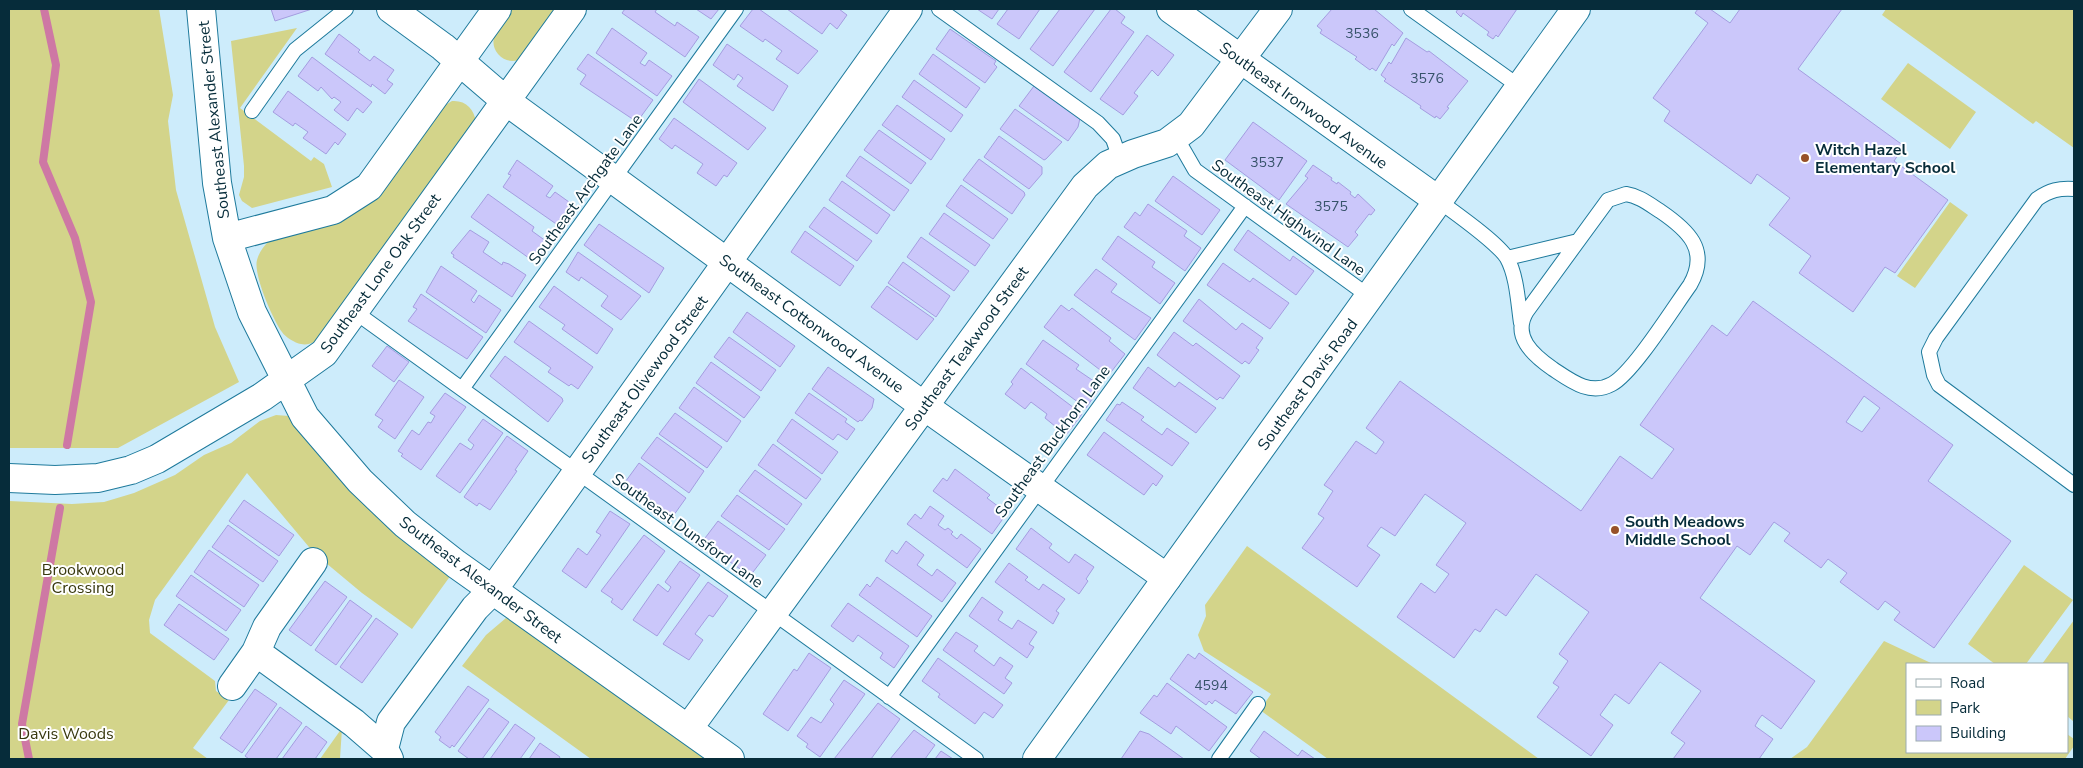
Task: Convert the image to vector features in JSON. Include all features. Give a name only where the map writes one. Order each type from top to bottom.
[{"type":"street","name":"Southeast Alexander Street","points":[[201,9],[217,183],[227,238],[252,312],[304,417],[360,481],[405,524],[493,590],[730,759]]},
{"type":"street","name":"Southeast Cottonwood Avenue","points":[[391,9],[460,61],[506,101],[728,261],[924,406],[1167,578]]},
{"type":"street","points":[[227,238],[334,210],[369,187],[497,9]]},
{"type":"street","name":"Southeast Lone Oak Street","points":[[9,478],[55,480],[98,478],[131,470],[157,459],[286,381],[324,353],[572,9]]},
{"type":"street","name":"Southeast Olivewood Street","points":[[386,754],[391,722],[475,608],[493,590],[908,9]]},
{"type":"street","name":"Southeast Ironwood Avenue","points":[[1171,9],[1439,201]]},
{"type":"street","name":"Southeast Teakwood Street","points":[[688,729],[1085,186],[1108,165],[1167,143],[1191,125],[1278,9]]},
{"type":"street","name":"Southeast Davis Road","points":[[1037,759],[1576,9]]},
{"type":"street","points":[[232,686],[256,652],[267,627],[313,562]]},
{"type":"street","points":[[256,652],[354,723],[386,754]]},
{"type":"lane","points":[[252,111],[296,50],[346,9]]},
{"type":"lane","name":"Southeast Archgate Lane","points":[[462,388],[736,9]]},
{"type":"lane","points":[[940,9],[1098,123],[1113,139],[1120,159]]},
{"type":"lane","points":[[1420,11],[1520,87]]},
{"type":"lane","name":"Southeast Highwind Lane","points":[[1176,137],[1195,170],[1370,297]]},
{"type":"lane","points":[[2074,189],[2060,188],[2047,192],[2037,200],[1960,302],[1929,352],[1932,370],[1939,384],[2074,485]]},
{"type":"lane","points":[[1439,201],[1472,225],[1507,258],[1518,297],[1521,323],[1526,345],[1537,357],[1575,384],[1593,389],[1616,382],[1629,369],[1690,285],[1696,272],[1697,252],[1687,232],[1634,195],[1616,196],[1608,200],[1527,311],[1521,323]]},
{"type":"lane","name":"Southeast Buckhorn Lane","points":[[889,697],[1245,206]]},
{"type":"lane","points":[[1507,258],[1578,241]]},
{"type":"lane","name":"Southeast Dunsford Lane","points":[[355,312],[976,759]]},
{"type":"lane","points":[[1219,759],[1258,704]]},
{"type":"green space","points":[[9,9],[159,9],[173,95],[168,121],[176,190],[215,327],[239,382],[118,448],[9,448]]},
{"type":"green space","points":[[512,9],[560,9],[519,60],[513,61],[505,60],[500,56],[494,48],[493,42],[500,24]]},
{"type":"green space","points":[[1886,9],[2074,9],[2074,148],[2036,121],[2033,124],[1882,15]]},
{"type":"green space","points":[[297,28],[240,108],[311,161],[314,157],[324,164],[332,187],[252,208],[242,201],[239,195],[244,177],[244,166],[231,41]]},
{"type":"green space","points":[[1908,63],[1976,112],[1950,149],[1881,99]]},
{"type":"green space","points":[[452,101],[461,102],[468,106],[476,122],[323,337],[307,344],[288,338],[274,318],[261,286],[257,260],[262,249],[269,241],[345,217],[442,107]]},
{"type":"green space","points":[[1950,202],[1968,215],[1915,288],[1897,276]]},
{"type":"green space","name":"Brookwood Crossing","points":[[276,415],[289,416],[451,575],[412,629],[362,593],[314,553],[247,473],[155,600],[149,620],[150,633],[215,681],[216,691],[229,700],[193,748],[208,759],[9,759],[9,501],[72,504],[104,502],[134,493],[175,475],[204,455],[231,443],[260,421]]},
{"type":"green space","points":[[1247,546],[1539,759],[1328,759],[1260,710],[1271,694],[1204,651],[1198,635],[1206,616],[1205,605]]},
{"type":"green space","points":[[2024,565],[2073,600],[2027,663],[1994,663],[1968,644]]},
{"type":"green space","points":[[506,618],[518,623],[706,759],[591,759],[462,666],[486,635]]},
{"type":"green space","points":[[2074,620],[2073,721],[2068,717],[2068,663],[2043,663]]},
{"type":"green space","points":[[1884,641],[1931,663],[1906,663],[1906,753],[2068,753],[2068,735],[2074,739],[2074,746],[2065,759],[1790,759],[1807,747]]},
{"type":"green space","points":[[342,728],[340,759],[320,759]]},
{"type":"building","points":[[271,9],[312,9],[275,21]]},
{"type":"building","points":[[625,9],[657,9],[655,12],[675,26],[677,22],[699,37],[685,57],[622,13]]},
{"type":"building","points":[[696,9],[719,9],[711,19]]},
{"type":"building","points":[[753,9],[759,9],[818,51],[798,74],[776,59],[782,51],[765,39],[763,42],[740,26]]},
{"type":"building","points":[[787,9],[839,9],[847,15],[837,29],[830,23],[822,34]]},
{"type":"building","points":[[977,9],[999,9],[992,19]]},
{"type":"building","points":[[1008,9],[1040,9],[1019,39],[997,24]]},
{"type":"building","points":[[1060,9],[1095,9],[1053,66],[1030,49]]},
{"type":"building","points":[[1111,9],[1115,9],[1125,17],[1121,23],[1134,32],[1091,92],[1064,72]]},
{"type":"building","points":[[1332,9],[1374,9],[1403,33],[1394,46],[1392,44],[1376,71],[1372,68],[1370,70],[1355,59],[1357,57],[1320,33],[1322,30],[1317,26]]},
{"type":"building","points":[[1458,9],[1517,9],[1498,37],[1496,35],[1493,39],[1487,35],[1489,32],[1463,13],[1461,17],[1456,12]]},
{"type":"building","name":"Witch Hazel Elementary School","points":[[1698,9],[1710,9],[1730,23],[1740,9],[1842,9],[1798,69],[1904,146],[1894,161],[1948,200],[1895,273],[1885,267],[1853,312],[1799,273],[1811,256],[1769,225],[1790,198],[1757,174],[1751,184],[1664,121],[1670,111],[1653,98],[1708,23],[1695,13]]},
{"type":"building","points":[[612,28],[647,53],[640,63],[645,66],[649,60],[672,76],[657,96],[596,53]]},
{"type":"building","points":[[950,29],[996,61],[994,64],[997,67],[985,83],[936,49]]},
{"type":"building","points":[[339,34],[360,50],[358,52],[370,61],[374,56],[394,70],[387,80],[393,84],[385,94],[372,84],[371,87],[325,54]]},
{"type":"building","points":[[1147,35],[1174,55],[1158,76],[1152,70],[1134,93],[1138,96],[1123,115],[1100,99]]},
{"type":"building","points":[[1406,38],[1427,52],[1429,51],[1468,81],[1440,119],[1436,116],[1435,118],[1420,108],[1421,106],[1384,81],[1386,79],[1381,75],[1389,62],[1391,64]]},
{"type":"building","points":[[727,44],[788,86],[773,111],[737,86],[743,78],[738,74],[734,80],[713,65]]},
{"type":"building","points":[[588,54],[653,100],[637,122],[580,84],[586,75],[577,69]]},
{"type":"building","points":[[933,54],[980,88],[966,108],[919,74]]},
{"type":"building","points":[[312,57],[372,102],[363,113],[357,108],[348,121],[334,110],[341,102],[334,97],[332,99],[321,87],[318,91],[298,76]]},
{"type":"building","points":[[699,79],[766,128],[748,150],[683,102]]},
{"type":"building","points":[[914,80],[963,115],[951,132],[902,97]]},
{"type":"building","points":[[1034,86],[1080,118],[1078,127],[1068,141],[1019,106]]},
{"type":"building","points":[[288,91],[346,134],[338,145],[335,142],[326,154],[303,138],[308,132],[295,123],[293,126],[273,112]]},
{"type":"building","points":[[897,105],[945,139],[931,160],[882,125]]},
{"type":"building","points":[[1015,109],[1062,142],[1046,159],[1044,160],[1000,129]]},
{"type":"building","points":[[674,118],[737,163],[727,177],[724,175],[716,186],[697,173],[703,164],[675,145],[672,149],[659,139]]},
{"type":"building","points":[[1253,122],[1307,161],[1279,200],[1225,160]]},
{"type":"building","points":[[879,130],[926,163],[911,184],[864,150]]},
{"type":"building","points":[[999,136],[1042,167],[1042,174],[1029,189],[984,157]]},
{"type":"building","points":[[860,156],[909,190],[894,211],[846,176]]},
{"type":"building","points":[[979,159],[1024,192],[1025,195],[1012,214],[963,180]]},
{"type":"building","points":[[517,160],[553,186],[546,196],[550,198],[555,192],[576,207],[562,228],[503,187],[511,175],[508,174]]},
{"type":"building","points":[[1313,165],[1332,178],[1331,180],[1337,184],[1338,182],[1351,192],[1350,194],[1355,198],[1358,194],[1375,210],[1371,215],[1369,214],[1355,232],[1358,235],[1348,247],[1286,204],[1308,178],[1305,176]]},
{"type":"building","points":[[1173,176],[1220,210],[1202,235],[1155,201]]},
{"type":"building","points":[[842,181],[890,215],[877,234],[829,200]]},
{"type":"building","points":[[961,185],[1008,219],[993,239],[946,206]]},
{"type":"building","points":[[488,194],[534,227],[532,231],[550,244],[536,263],[471,217]]},
{"type":"building","points":[[1148,204],[1187,231],[1184,236],[1201,248],[1185,271],[1124,227],[1135,212],[1140,216]]},
{"type":"building","points":[[824,207],[872,241],[857,261],[809,227]]},
{"type":"building","points":[[944,213],[990,245],[975,266],[929,234]]},
{"type":"building","points":[[599,224],[664,268],[649,293],[584,245]]},
{"type":"building","points":[[470,230],[489,242],[483,252],[502,265],[503,262],[509,264],[526,275],[512,297],[453,257],[454,255],[451,253]]},
{"type":"building","points":[[1248,230],[1290,261],[1293,256],[1314,271],[1296,295],[1234,250]]},
{"type":"building","points":[[805,231],[854,266],[840,286],[791,252]]},
{"type":"building","points":[[1118,236],[1155,262],[1152,267],[1175,283],[1160,304],[1102,259]]},
{"type":"building","points":[[921,237],[969,271],[954,291],[907,257]]},
{"type":"building","points":[[578,252],[641,296],[621,320],[601,306],[608,296],[581,277],[579,281],[566,272]]},
{"type":"building","points":[[903,262],[950,296],[936,317],[888,283]]},
{"type":"building","points":[[1223,263],[1250,282],[1253,278],[1289,303],[1270,329],[1207,285]]},
{"type":"building","points":[[441,266],[477,291],[471,300],[474,303],[479,295],[501,310],[486,333],[426,292]]},
{"type":"building","points":[[1096,269],[1117,284],[1111,292],[1151,318],[1135,340],[1074,295]]},
{"type":"building","points":[[554,286],[613,329],[597,354],[562,329],[565,325],[539,307]]},
{"type":"building","points":[[887,286],[934,319],[917,340],[871,307]]},
{"type":"building","points":[[421,294],[483,337],[467,359],[408,321],[417,309],[413,307]]},
{"type":"building","points":[[1199,299],[1236,330],[1242,323],[1263,338],[1256,348],[1259,350],[1249,364],[1245,361],[1242,364],[1183,321]]},
{"type":"building","name":"South Meadows Middle School","points":[[1753,301],[1953,445],[1928,481],[2011,541],[1934,648],[1894,620],[1900,612],[1885,601],[1878,610],[1840,582],[1847,573],[1828,559],[1821,568],[1784,541],[1790,533],[1774,522],[1750,555],[1737,546],[1700,598],[1815,681],[1781,729],[1762,715],[1759,719],[1755,726],[1773,739],[1759,759],[1673,759],[1685,743],[1671,733],[1701,691],[1660,662],[1629,704],[1615,694],[1600,715],[1613,725],[1591,756],[1537,717],[1559,687],[1553,683],[1568,661],[1559,654],[1589,612],[1536,574],[1506,616],[1496,609],[1480,632],[1475,629],[1454,658],[1397,617],[1421,583],[1435,593],[1449,574],[1436,565],[1466,523],[1425,494],[1395,536],[1381,527],[1367,546],[1380,555],[1357,587],[1302,548],[1324,518],[1318,514],[1333,491],[1324,485],[1356,441],[1376,454],[1384,442],[1366,428],[1400,381],[1581,511],[1620,456],[1652,479],[1674,449],[1640,425],[1712,325],[1727,336]],"holes":[[[1864,396],[1880,408],[1862,432],[1846,422]]]},
{"type":"building","points":[[1061,305],[1069,311],[1072,308],[1111,338],[1109,341],[1125,354],[1108,376],[1044,327]]},
{"type":"building","points":[[747,312],[795,346],[780,367],[733,332]]},
{"type":"building","points":[[529,321],[593,367],[578,389],[571,384],[569,386],[548,372],[551,368],[514,342]]},
{"type":"building","points":[[1174,332],[1193,346],[1196,343],[1240,376],[1223,399],[1220,397],[1217,400],[1157,355]]},
{"type":"building","points":[[729,337],[776,370],[761,391],[714,357]]},
{"type":"building","points":[[1043,340],[1079,365],[1076,369],[1101,386],[1086,408],[1026,364]]},
{"type":"building","points":[[387,346],[409,362],[394,382],[372,366]]},
{"type":"building","points":[[505,356],[562,398],[563,401],[548,422],[490,376]]},
{"type":"building","points":[[711,362],[760,397],[744,418],[696,383]]},
{"type":"building","points":[[828,367],[874,399],[872,408],[862,421],[858,422],[812,389]]},
{"type":"building","points":[[1148,367],[1175,387],[1179,382],[1216,408],[1196,433],[1133,388]]},
{"type":"building","points":[[1021,368],[1082,414],[1066,435],[1045,418],[1047,414],[1031,402],[1025,409],[1005,394],[1013,384],[1011,382]]},
{"type":"building","points":[[399,380],[424,397],[395,439],[378,427],[383,420],[375,415]]},
{"type":"building","points":[[694,387],[741,421],[727,442],[679,408]]},
{"type":"building","points":[[445,393],[466,407],[421,470],[401,456],[403,454],[398,451],[412,430],[419,435],[428,422],[431,423],[435,416],[430,413]]},
{"type":"building","points":[[809,393],[847,419],[845,422],[855,429],[847,440],[838,434],[833,440],[795,413]]},
{"type":"building","points":[[1122,402],[1144,417],[1141,420],[1162,435],[1167,428],[1189,443],[1172,466],[1106,420],[1117,404],[1120,405]]},
{"type":"building","points":[[675,413],[722,447],[707,468],[659,434]]},
{"type":"building","points":[[483,419],[503,433],[460,493],[436,476],[460,443],[471,450],[474,445],[468,440]]},
{"type":"building","points":[[792,419],[838,452],[822,474],[777,441]]},
{"type":"building","points":[[1104,432],[1163,476],[1156,486],[1153,483],[1144,495],[1087,455]]},
{"type":"building","points":[[507,436],[528,451],[515,470],[517,471],[490,510],[479,503],[477,506],[464,497]]},
{"type":"building","points":[[657,437],[704,471],[689,493],[641,458]]},
{"type":"building","points":[[773,444],[821,479],[806,499],[758,465]]},
{"type":"building","points":[[639,463],[686,498],[671,519],[623,485]]},
{"type":"building","points":[[955,469],[990,495],[987,498],[1007,513],[992,534],[933,491],[943,478],[947,481]]},
{"type":"building","points":[[755,470],[802,504],[787,525],[739,491]]},
{"type":"building","points":[[737,495],[785,529],[769,550],[721,516]]},
{"type":"building","points":[[244,500],[294,535],[279,556],[229,521]]},
{"type":"building","points":[[930,506],[944,516],[938,525],[945,530],[948,528],[957,539],[961,534],[981,549],[967,568],[907,524],[915,514],[921,519]]},
{"type":"building","points":[[610,511],[630,524],[586,588],[562,571],[578,548],[587,555],[601,535],[596,532]]},
{"type":"building","points":[[718,521],[766,555],[750,576],[702,542]]},
{"type":"building","points":[[228,525],[278,561],[263,582],[212,547]]},
{"type":"building","points":[[1031,528],[1052,544],[1049,548],[1069,563],[1075,554],[1094,567],[1086,579],[1088,581],[1079,594],[1016,549]]},
{"type":"building","points":[[644,535],[665,551],[622,610],[611,602],[613,599],[601,591]]},
{"type":"building","points":[[906,541],[924,555],[917,565],[932,576],[937,569],[956,583],[942,602],[885,561],[892,550],[897,554]]},
{"type":"building","points":[[209,550],[259,585],[244,607],[194,572]]},
{"type":"building","points":[[680,561],[700,575],[657,636],[633,620],[658,584],[668,592],[671,587],[665,582]]},
{"type":"building","points":[[1009,563],[1028,577],[1025,580],[1039,590],[1043,584],[1065,599],[1056,611],[1059,613],[1053,624],[995,582]]},
{"type":"building","points":[[191,575],[241,610],[226,631],[176,596]]},
{"type":"building","points":[[877,577],[932,616],[917,637],[859,595],[867,584],[870,587]]},
{"type":"building","points":[[325,581],[347,597],[311,646],[289,630]]},
{"type":"building","points":[[708,582],[728,596],[713,617],[709,615],[695,634],[703,640],[689,660],[663,644]]},
{"type":"building","points":[[982,597],[1003,612],[998,620],[1012,629],[1018,620],[1037,632],[1029,644],[1034,647],[1027,658],[969,616]]},
{"type":"building","points":[[350,600],[372,616],[336,665],[315,650]]},
{"type":"building","points":[[848,603],[909,646],[894,668],[880,658],[883,653],[858,635],[853,642],[831,626]]},
{"type":"building","points":[[179,604],[229,639],[214,660],[164,625]]},
{"type":"building","points":[[376,618],[398,634],[362,683],[340,667]]},
{"type":"building","points":[[956,632],[978,646],[974,651],[994,666],[1000,657],[1013,666],[1005,678],[1012,683],[1004,694],[943,650]]},
{"type":"building","points":[[809,653],[831,668],[788,731],[763,714],[794,669],[797,671]]},
{"type":"building","points":[[1199,653],[1253,692],[1236,714],[1215,700],[1212,704],[1209,701],[1206,705],[1170,679],[1188,654],[1195,659]]},
{"type":"building","points":[[938,658],[1003,705],[993,718],[984,712],[975,724],[938,697],[940,694],[922,681]]},
{"type":"building","points":[[844,680],[865,694],[820,757],[806,747],[808,744],[797,736],[811,717],[821,723],[834,704],[830,700]]},
{"type":"building","points":[[1167,683],[1227,727],[1209,751],[1176,726],[1171,734],[1140,713],[1154,695],[1157,697]]},
{"type":"building","points":[[468,686],[489,700],[454,747],[452,745],[450,748],[439,740],[441,737],[435,732]]},
{"type":"building","points":[[255,689],[277,704],[242,753],[220,738]]},
{"type":"building","points":[[878,703],[900,719],[871,759],[834,759]]},
{"type":"building","points":[[280,707],[302,723],[276,759],[249,759],[245,756]]},
{"type":"building","points":[[489,708],[509,722],[482,759],[469,759],[458,751]]},
{"type":"building","points":[[515,724],[535,738],[520,759],[490,759]]},
{"type":"building","points":[[306,726],[327,742],[315,759],[282,759]]},
{"type":"building","points":[[914,730],[935,745],[925,759],[890,759]]},
{"type":"building","points":[[1140,731],[1149,734],[1184,759],[1121,759]]},
{"type":"building","points":[[1264,731],[1298,756],[1302,750],[1315,759],[1261,759],[1250,751]]},
{"type":"building","points":[[540,743],[560,757],[559,759],[529,759]]},
{"type":"building","points":[[941,751],[953,759],[935,759]]},
{"type":"waterway","points":[[44,9],[56,65],[43,162],[75,238],[91,302],[67,445]]},
{"type":"waterway","points":[[29,759],[22,724],[60,508]]},
{"type":"place","name":"Witch Hazel Elementary School","points":[[1805,158]]},
{"type":"place","name":"South Meadows Middle School","points":[[1615,530]]},
{"type":"park label","name":"Davis Woods","points":[[66,733]]}]
